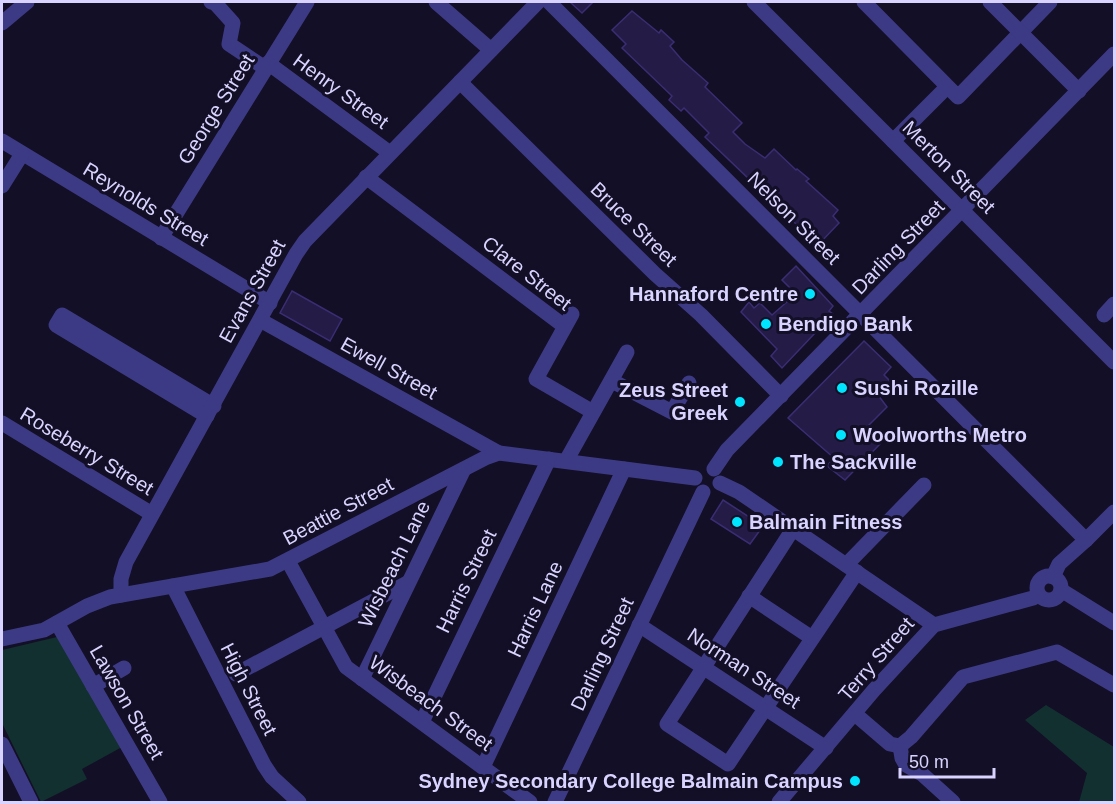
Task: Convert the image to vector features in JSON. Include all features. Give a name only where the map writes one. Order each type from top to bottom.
[{"type":"street","points":[[2,23],[27,2]]},
{"type":"street","name":"Henry Street","points":[[211,2],[215,3],[233,23],[230,44],[267,66],[390,153]]},
{"type":"street","name":"George Street","points":[[161,238],[307,2]]},
{"type":"street","points":[[436,2],[491,50]]},
{"type":"street","name":"Evans Street","points":[[121,595],[123,568],[305,241],[538,2]]},
{"type":"street","name":"Nelson Street","points":[[549,2],[1086,540]]},
{"type":"street","name":"Merton Street","points":[[754,2],[1114,362]]},
{"type":"street","points":[[864,2],[958,97],[1050,2]]},
{"type":"street","points":[[990,2],[1079,91]]},
{"type":"street","name":"Darling Street","points":[[717,476],[727,450],[1114,54]]},
{"type":"street","name":"Bruce Street","points":[[460,82],[655,274],[701,315],[781,396]]},
{"type":"street","points":[[893,141],[947,87]]},
{"type":"street","name":"Reynolds Street","points":[[2,141],[270,303]]},
{"type":"street","points":[[2,186],[22,154]]},
{"type":"street","name":"Clare Street","points":[[366,177],[568,320],[536,379],[593,412]]},
{"type":"street","name":"Ewell Street","points":[[260,320],[499,453]]},
{"type":"street","points":[[566,461],[627,352]]},
{"type":"street","points":[[131,363],[210,411]]},
{"type":"street","points":[[612,381],[672,412],[688,383]]},
{"type":"street","name":"Roseberry Street","points":[[2,423],[152,514]]},
{"type":"street","points":[[499,453],[695,478]]},
{"type":"street","name":"Beattie Street","points":[[2,639],[33,633],[98,601],[261,571],[288,561],[499,453]]},
{"type":"street","name":"Harris Street","points":[[422,722],[549,459]]},
{"type":"street","name":"Wisbeach Lane","points":[[362,679],[464,469]]},
{"type":"street","name":"Harris Lane","points":[[483,767],[624,469]]},
{"type":"street","points":[[717,476],[714,491],[703,492],[696,487],[695,478],[702,469],[717,476],[934,625]]},
{"type":"street","points":[[793,529],[667,724],[728,764],[812,638],[851,568],[924,485]]},
{"type":"street","name":"Darling Street","points":[[555,802],[703,492]]},
{"type":"street","points":[[1114,512],[1059,564],[1057,584],[1114,623]]},
{"type":"street","name":"Wisbeach Street","points":[[288,561],[346,667],[530,802]]},
{"type":"street","points":[[236,674],[407,583]]},
{"type":"street","name":"Terry Street","points":[[779,802],[874,690],[934,625],[1033,598],[1038,594],[1049,600],[1057,598],[1057,584]]},
{"type":"street","name":"High Street","points":[[173,586],[264,765],[277,782],[299,802]]},
{"type":"street","points":[[749,596],[812,638]]},
{"type":"street","name":"Lawson Street","points":[[57,623],[159,802]]},
{"type":"street","name":"Norman Street","points":[[639,625],[826,748]]},
{"type":"street","points":[[900,746],[911,737],[963,677],[1057,652],[1114,685]]},
{"type":"street","points":[[93,686],[124,669]]},
{"type":"street","points":[[855,714],[890,744],[900,746]]},
{"type":"street","points":[[2,744],[31,802]]},
{"type":"street","points":[[900,746],[906,765],[922,774],[953,802]]},
{"type":"green space","points":[[57,637],[122,747],[82,769],[87,779],[41,802],[2,723],[2,650]]},
{"type":"green space","points":[[1046,705],[1114,747],[1114,802],[1079,802],[1087,773],[1025,720]]},
{"type":"building","points":[[570,2],[593,2],[582,13]]},
{"type":"building","points":[[632,11],[659,33],[661,30],[674,42],[670,46],[708,83],[705,87],[742,123],[733,132],[745,144],[765,158],[774,149],[809,179],[806,181],[838,210],[833,216],[839,223],[818,245],[705,137],[709,133],[684,108],[681,111],[669,100],[672,96],[622,48],[626,44],[612,30]]},
{"type":"building","points":[[796,266],[833,306],[829,311],[833,314],[782,368],[771,356],[777,349],[741,312],[749,302],[754,308],[760,303],[772,315],[796,294],[782,280]]},
{"type":"building","points":[[292,291],[342,319],[330,341],[280,313]]},
{"type":"building","points":[[864,341],[891,367],[884,375],[891,382],[878,395],[887,407],[867,427],[882,442],[845,480],[827,466],[834,458],[788,418]]},
{"type":"building","name":"Balmain Fitness","points":[[723,500],[763,526],[750,544],[711,519]]},
{"type":"place","name":"Hannaford Centre","points":[[810,294]]},
{"type":"place","name":"Bendigo Bank","points":[[766,324]]},
{"type":"place","name":"Sushi Rozille","points":[[842,388]]},
{"type":"place","name":"Zeus Street Greek","points":[[740,402]]},
{"type":"place","name":"Woolworths Metro","points":[[841,435]]},
{"type":"place","name":"The Sackville","points":[[778,462]]},
{"type":"place","name":"Balmain Fitness","points":[[737,522]]},
{"type":"place","name":"Sydney Secondary College Balmain Campus","points":[[855,781]]}]
